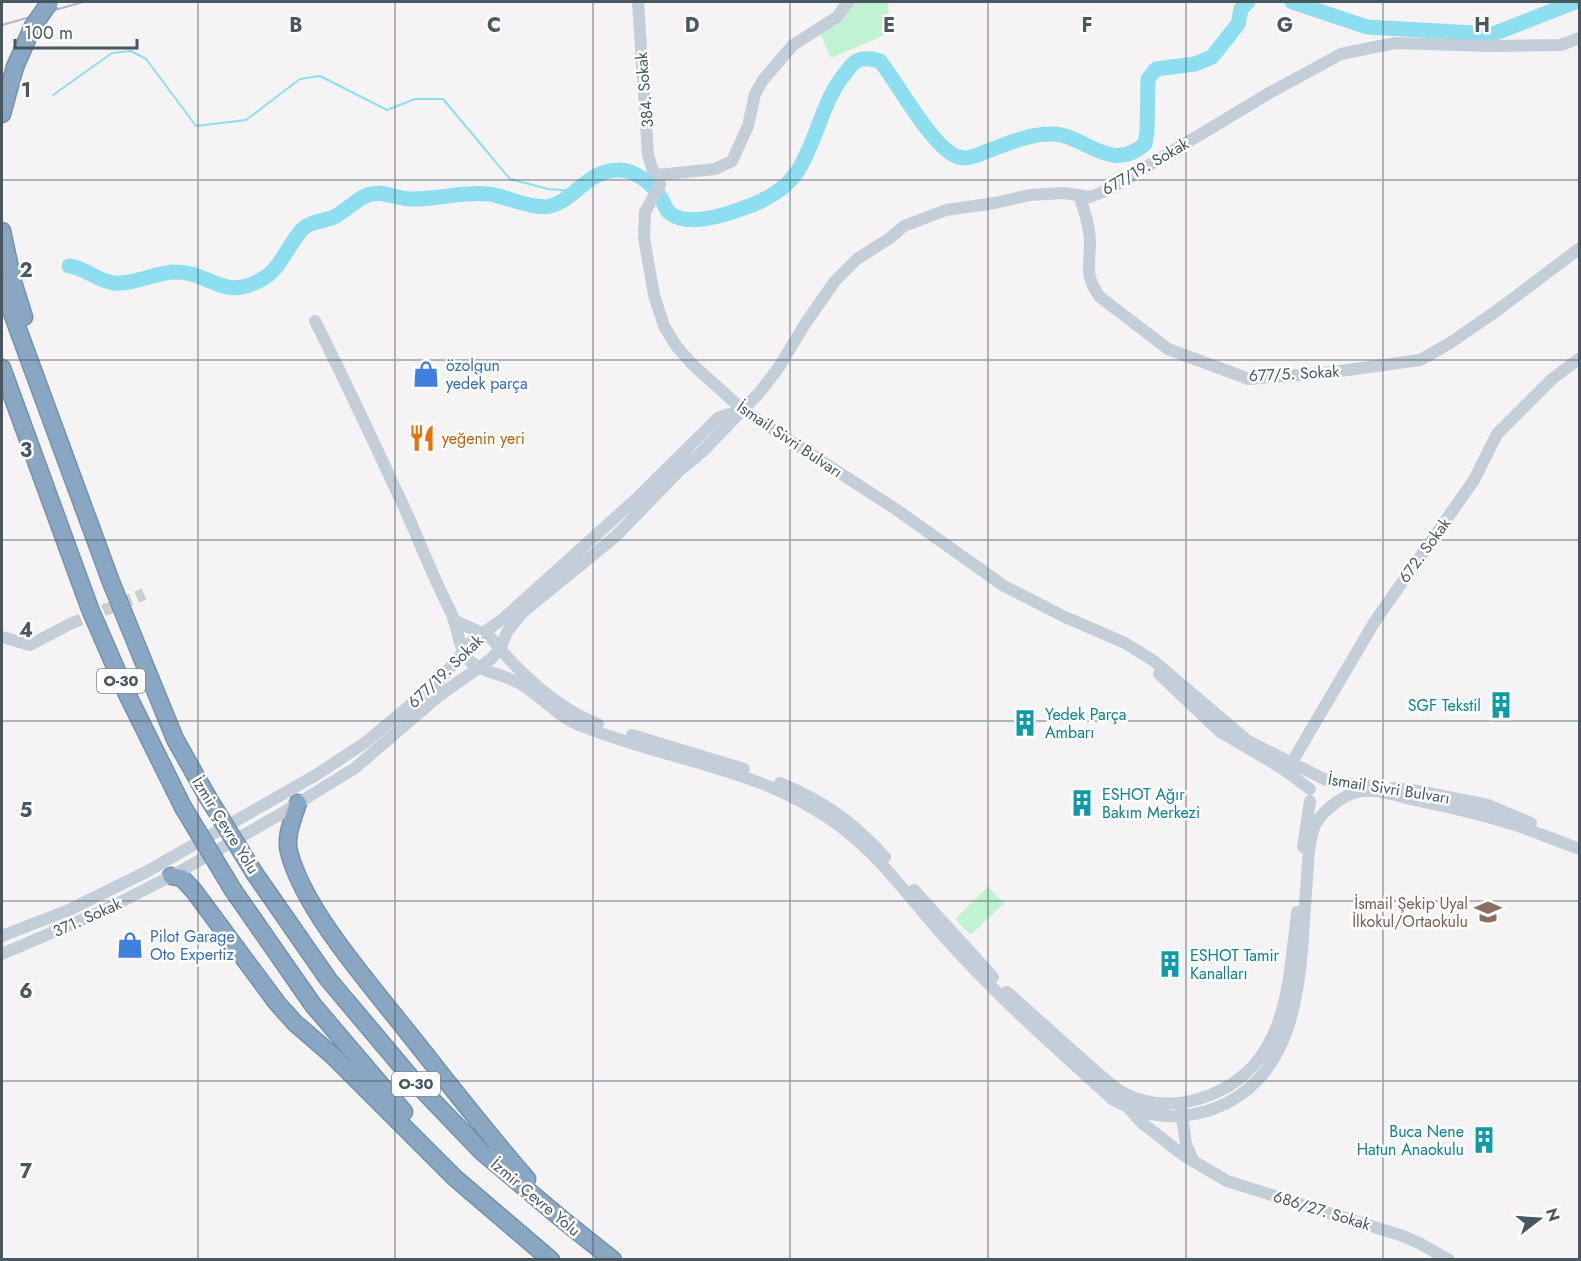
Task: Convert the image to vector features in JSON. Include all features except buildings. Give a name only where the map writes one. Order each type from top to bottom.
[{"type":"highway","points":[[2,114],[15,67],[33,26],[50,2]]},
{"type":"highway","points":[[2,231],[43,396]]},
{"type":"highway","name":"İzmir Çevre Yolu","points":[[2,286],[111,582],[171,729],[207,796],[255,874],[328,979],[413,1080],[481,1151],[613,1260]]},
{"type":"highway","name":"İzmir Çevre Yolu","points":[[2,368],[90,609],[126,692],[183,807],[233,890],[313,1005],[394,1102],[477,1186],[563,1260]]},
{"type":"highway","points":[[2,399],[42,498],[69,551]]},
{"type":"highway","points":[[298,804],[290,829],[288,850],[299,880],[322,919],[349,957],[433,1063],[563,1221]]},
{"type":"highway","points":[[171,876],[182,878],[194,891],[277,1003],[295,1023],[332,1055],[455,1178],[551,1260]]},
{"type":"street","name":"384. Sokak","points":[[638,2],[648,155],[652,171],[659,180]]},
{"type":"street","points":[[659,180],[715,169],[732,161],[748,126],[755,94],[763,80],[793,45],[837,17],[848,2]]},
{"type":"street","name":"677/19. Sokak","points":[[171,876],[298,804],[355,768],[431,702],[500,649],[507,632],[523,612],[616,536],[743,410],[779,367],[805,324],[836,281],[857,259],[904,226],[946,210],[1030,195],[1064,193],[1090,197],[1108,190],[1271,92],[1341,54],[1395,43],[1490,46],[1562,45],[1580,38]]},
{"type":"street","name":"İsmail Sivri Bulvarı","points":[[659,180],[645,212],[644,238],[646,263],[664,326],[677,347],[692,364],[743,410],[872,494],[1004,586],[1125,643],[1154,661],[1248,741],[1329,781],[1418,791],[1488,805],[1580,842]]},
{"type":"street","name":"677/5. Sokak","points":[[1079,195],[1090,240],[1089,276],[1101,297],[1168,349],[1249,379],[1333,372],[1420,360],[1495,312],[1580,248]]},
{"type":"street","points":[[315,321],[405,508],[439,588],[456,621],[464,653],[470,662],[521,684],[555,711],[579,725],[659,753],[755,781],[790,796],[822,814],[851,835],[885,867],[948,942],[1013,1009],[1112,1099],[1129,1109],[1153,1109],[1222,1091],[1241,1079],[1260,1060],[1274,1034],[1286,1002],[1292,969],[1302,850],[1310,795],[1315,782],[1329,781],[1336,795],[1332,805],[1320,808],[1310,795]]},
{"type":"street","name":"672. Sokak","points":[[1292,762],[1375,621],[1474,480],[1497,434],[1552,379],[1580,358]]},
{"type":"street","name":"677/19. Sokak","points":[[146,872],[316,775],[366,742],[439,681],[472,641],[504,618],[636,499],[718,418],[743,410]]},
{"type":"street","points":[[456,621],[491,638],[538,687],[586,719],[758,774],[798,790],[837,812],[863,833],[1005,990],[1101,1076],[1124,1093],[1182,1123]]},
{"type":"street","points":[[2,637],[30,645],[70,624]]},
{"type":"street","name":"İsmail Sivri Bulvarı","points":[[1125,643],[1219,731],[1280,767],[1310,795]]},
{"type":"street","name":"İsmail Sivri Bulvarı","points":[[1182,1123],[1237,1098],[1255,1084],[1266,1071],[1285,1038],[1301,969],[1309,852],[1316,824],[1332,805],[1356,792],[1376,792],[1460,809],[1514,825],[1580,849]]},
{"type":"street","name":"371. Sokak","points":[[2,936],[69,910],[146,872]]},
{"type":"street","name":"371. Sokak","points":[[2,954],[107,909],[171,876]]},
{"type":"street","points":[[1180,1103],[1186,1144],[1195,1164]]},
{"type":"street","name":"686/27. Sokak","points":[[1129,1109],[1141,1122],[1195,1164],[1227,1181],[1403,1236],[1449,1260]]},
{"type":"street","points":[[1153,1109],[1158,1135],[1182,1123]]},
{"type":"green space","points":[[851,2],[888,2],[890,33],[831,58],[820,33]]},
{"type":"green space","points":[[988,887],[1004,903],[971,935],[955,919]]},
{"type":"waterway","points":[[69,266],[114,283],[176,272],[188,273],[227,287],[238,288],[250,285],[270,274],[303,228],[334,217],[367,195],[377,193],[405,199],[420,199],[488,194],[543,207],[559,203],[597,175],[618,170],[637,175],[648,183],[658,193],[667,210],[678,218],[705,219],[749,206],[779,190],[792,179],[804,160],[838,83],[854,63],[866,59],[880,61],[935,139],[957,156],[967,158],[1021,139],[1051,134],[1063,135],[1108,154],[1120,155],[1132,152],[1145,144],[1148,79],[1156,69],[1195,64],[1212,57],[1238,24],[1241,9],[1248,2]]},
{"type":"waterway","points":[[1292,2],[1367,27],[1493,34],[1575,2]]},
{"type":"waterway","points":[[53,95],[112,53],[131,51],[146,59],[196,126],[246,120],[300,79],[320,76],[387,110],[415,99],[443,99],[510,179],[548,189],[573,191]]},
{"type":"tunnel","points":[[70,624],[144,594]]},
{"type":"railway","points":[[2,25],[83,2]]},
{"type":"place","name":"özolgun yedek parça","points":[[426,374]]},
{"type":"place","name":"yeğenin yeri","points":[[422,438]]},
{"type":"place","name":"SGF Tekstil","points":[[1501,705]]},
{"type":"place","name":"Yedek Parça Ambarı","points":[[1025,723]]},
{"type":"place","name":"ESHOT Ağır Bakım Merkezi","points":[[1082,803]]},
{"type":"place","name":"İsmail Şekip Uyal İlkokul/Ortaokulu","points":[[1488,912]]},
{"type":"place","name":"Pilot Garage Oto Expertiz","points":[[130,945]]},
{"type":"place","name":"ESHOT Tamir Kanalları","points":[[1170,964]]},
{"type":"place","name":"Buca Nene Hatun Anaokulu","points":[[1484,1140]]}]
